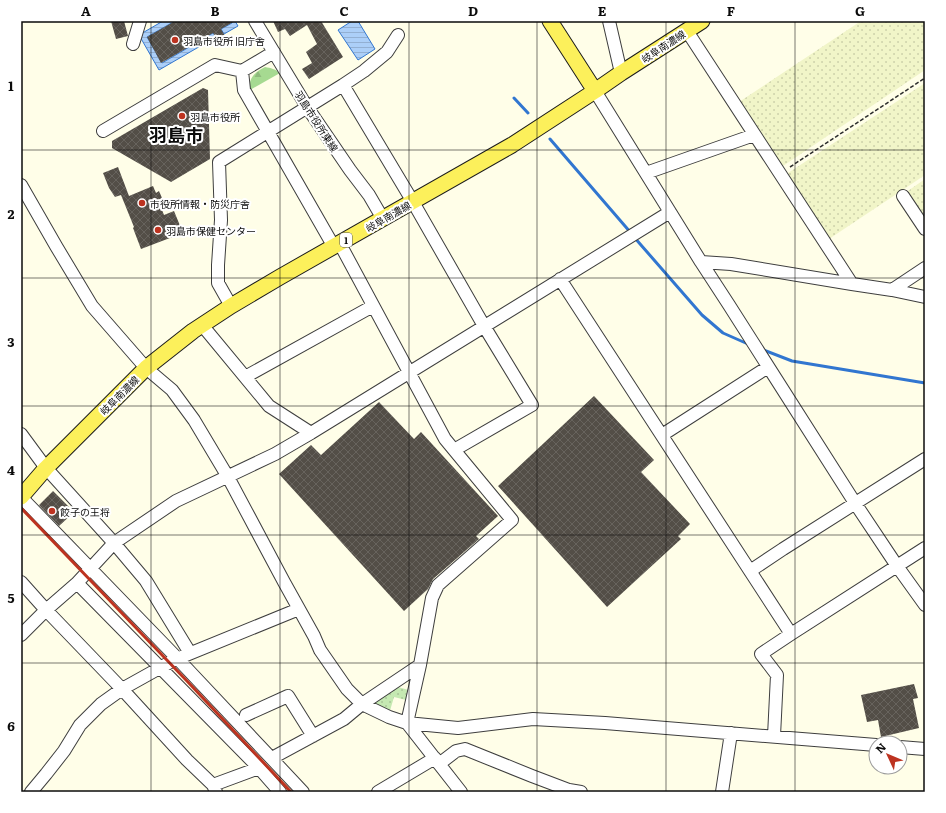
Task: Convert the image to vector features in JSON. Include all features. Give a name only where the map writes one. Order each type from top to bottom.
[{"type":"main road","points":[[550,21],[596,91]]},
{"type":"main road","name":"岐阜南濃線","points":[[21,497],[46,468],[146,368],[193,331],[231,306],[280,277],[512,146],[702,21]]},
{"type":"street","points":[[133,44],[140,21]]},
{"type":"street","name":"羽島市役所東線","points":[[255,21],[307,107],[369,195],[383,219]]},
{"type":"street","points":[[609,21],[621,73]]},
{"type":"street","points":[[687,31],[852,284]]},
{"type":"street","points":[[231,306],[218,284],[221,220],[220,162],[364,71],[387,52],[398,35]]},
{"type":"street","points":[[103,131],[215,66],[242,71],[274,52]]},
{"type":"street","points":[[242,71],[244,90],[267,131],[373,306],[445,439],[512,520],[438,585],[432,598],[420,665],[407,723]]},
{"type":"street","points":[[343,85],[532,405],[454,450]]},
{"type":"street","points":[[596,91],[767,366],[855,503],[925,605]]},
{"type":"street","points":[[646,173],[754,135]]},
{"type":"street","points":[[21,185],[92,306],[146,368],[172,390],[194,420],[228,477],[314,636],[320,650],[347,689],[362,704],[389,717],[407,723],[458,728],[533,719],[605,723],[868,744]]},
{"type":"street","points":[[903,196],[925,229]]},
{"type":"street","points":[[21,635],[46,610],[77,584],[114,543],[176,501],[275,454],[311,433],[670,212]]},
{"type":"street","points":[[701,262],[731,264],[892,290],[925,297]]},
{"type":"street","points":[[892,290],[925,268]]},
{"type":"street","points":[[560,279],[791,634]]},
{"type":"street","points":[[245,377],[373,306]]},
{"type":"street","points":[[202,326],[269,406],[311,433]]},
{"type":"street","points":[[662,435],[767,366]]},
{"type":"street","points":[[21,434],[46,468],[114,543],[146,581],[190,653]]},
{"type":"street","points":[[750,571],[925,459]]},
{"type":"street","points":[[21,497],[177,658],[303,792]]},
{"type":"street","points":[[774,736],[777,675],[761,654],[925,548]]},
{"type":"street","points":[[21,582],[214,789],[258,768]]},
{"type":"street","points":[[77,584],[280,792]]},
{"type":"street","points":[[31,792],[64,751],[80,725],[101,704],[122,689],[177,658],[299,609]]},
{"type":"street","points":[[272,758],[344,719],[362,704],[420,665]]},
{"type":"street","points":[[246,715],[288,696],[312,736]]},
{"type":"street","points":[[407,723],[461,792]]},
{"type":"street","points":[[722,792],[731,733]]},
{"type":"street","points":[[908,748],[925,749]]},
{"type":"street","points":[[378,792],[456,751],[465,749],[557,786],[581,792]]},
{"type":"street","points":[[21,787],[23,792]]},
{"type":"path","points":[[780,174],[925,78]]},
{"type":"green space","points":[[861,21],[925,21],[925,70],[780,168],[739,102]]},
{"type":"green space","points":[[265,67],[280,73],[250,90],[251,79],[258,71]]},
{"type":"green space","points":[[925,83],[925,175],[829,239],[785,175]]},
{"type":"green space","points":[[925,179],[925,223],[905,193]]},
{"type":"green space","points":[[391,685],[412,691],[410,701],[394,697],[389,714],[365,703]]},
{"type":"water","points":[[163,21],[175,21],[147,37],[162,63],[213,33],[216,37],[159,70],[139,35]]},
{"type":"water","points":[[231,21],[235,21],[238,26],[224,34],[221,29],[232,23]]},
{"type":"water","points":[[352,21],[358,21],[375,49],[358,60],[338,30]]},
{"type":"building","points":[[111,21],[124,21],[128,36],[116,39]]},
{"type":"building","name":"羽島市役所 旧庁舎","points":[[175,21],[235,21],[221,29],[229,43],[222,47],[213,33],[161,63],[147,37]]},
{"type":"building","points":[[273,21],[321,21],[343,57],[309,79],[302,69],[312,63],[306,52],[317,44],[307,25],[290,36],[285,29],[278,32]]},
{"type":"building","name":"羽島市役所","points":[[203,88],[208,90],[210,159],[171,182],[112,148],[112,141]]},
{"type":"building","points":[[118,167],[129,196],[153,186],[156,193],[159,191],[162,198],[158,200],[164,215],[174,211],[183,233],[141,249],[121,195],[115,197],[109,188],[103,173]]},
{"type":"building","points":[[594,396],[654,460],[641,472],[690,524],[678,536],[681,539],[607,607],[498,486]]},
{"type":"building","points":[[379,402],[414,439],[421,432],[498,516],[476,536],[479,539],[433,579],[428,589],[404,611],[279,474],[311,445],[321,455]]},
{"type":"building","points":[[53,491],[71,509],[69,511],[72,514],[59,526],[39,505]]},
{"type":"building","points":[[914,684],[918,698],[913,699],[919,728],[889,735],[881,735],[878,720],[867,722],[861,695]]},
{"type":"waterway","points":[[514,98],[528,113]]},
{"type":"waterway","points":[[550,139],[631,233]]},
{"type":"waterway","points":[[634,237],[702,315],[723,333],[748,344]]},
{"type":"waterway","points":[[761,349],[792,361],[925,383]]},
{"type":"railway","points":[[21,508],[291,792]]},
{"type":"place","name":"羽島市役所 旧庁舎","points":[[175,40]]},
{"type":"place","name":"羽島市役所","points":[[182,116]]},
{"type":"place","name":"市役所情報・防災庁舎","points":[[142,203]]},
{"type":"place","name":"羽島市保健センター","points":[[158,230]]},
{"type":"place","name":"餃子の王将","points":[[52,511]]},
{"type":"district","name":"羽島市","points":[[176,134]]}]
